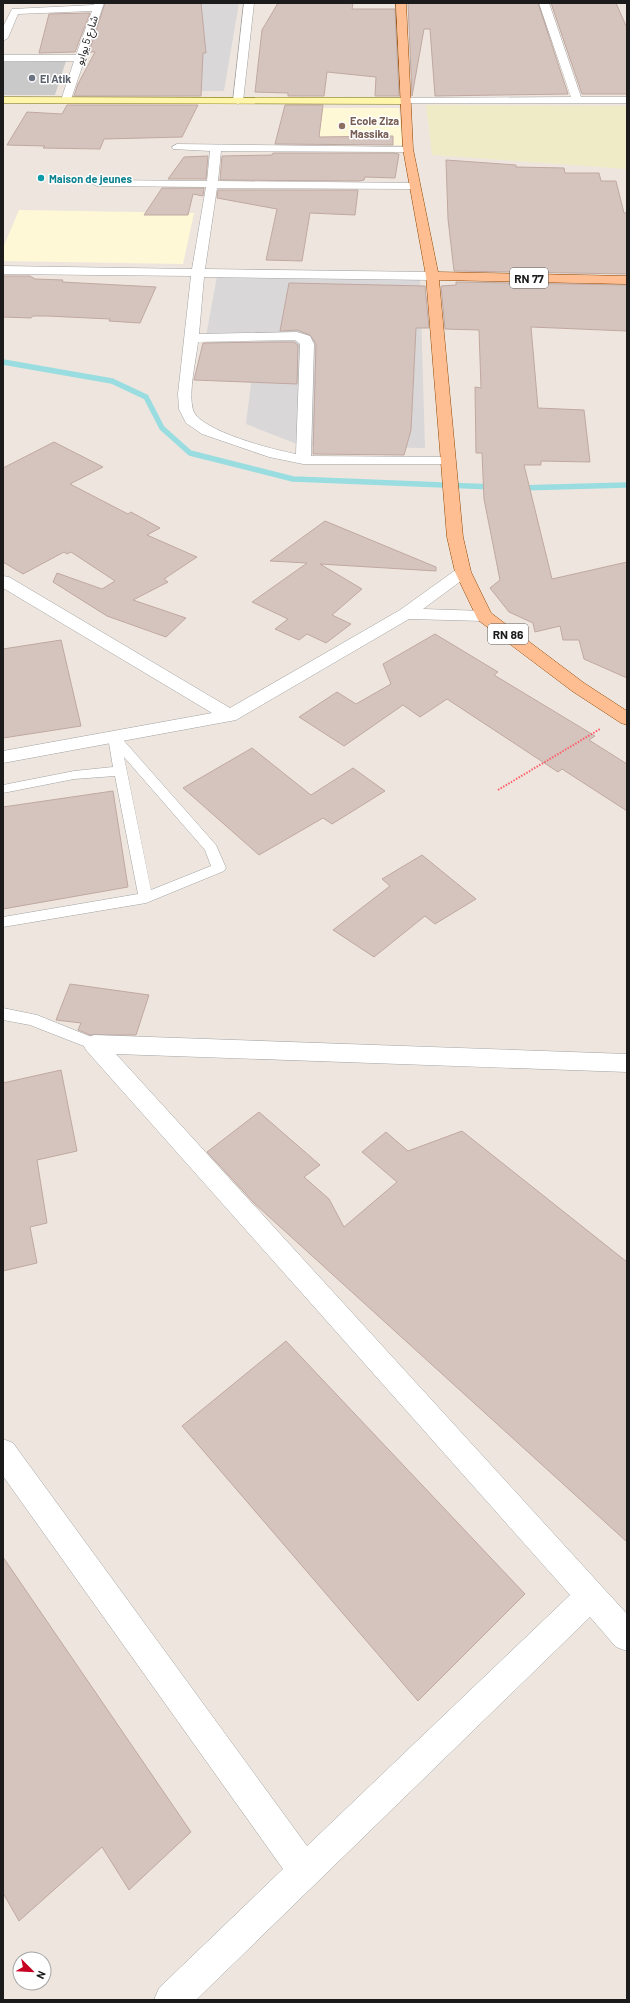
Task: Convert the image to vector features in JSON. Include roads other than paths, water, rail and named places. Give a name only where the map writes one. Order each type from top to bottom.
[{"type":"main road","name":"RN 86","points":[[401,3],[408,149],[432,276],[455,537],[463,572],[484,616],[578,687],[625,717]]},
{"type":"main road","points":[[3,100],[406,101]]},
{"type":"main road","name":"RN 77","points":[[432,276],[627,280]]},
{"type":"street","points":[[238,101],[249,3]]},
{"type":"street","points":[[544,3],[577,100]]},
{"type":"street","points":[[3,38],[14,11],[98,6]]},
{"type":"street","name":"شارع 5 يوايو","points":[[66,100],[98,6]]},
{"type":"street","points":[[3,58],[80,58]]},
{"type":"street","points":[[406,101],[627,100]]},
{"type":"street","points":[[177,147],[408,149]]},
{"type":"street","points":[[216,147],[212,184],[198,272],[185,394],[186,409],[191,420],[207,431],[274,454],[303,460],[448,461]]},
{"type":"street","points":[[97,182],[414,186]]},
{"type":"street","points":[[3,270],[432,276]]},
{"type":"street","points":[[192,338],[297,336],[305,339],[307,344],[303,460]]},
{"type":"street","points":[[3,757],[230,716],[406,614],[463,572]]},
{"type":"street","points":[[3,581],[230,716]]},
{"type":"street","points":[[406,614],[484,616]]},
{"type":"street","points":[[94,1044],[627,1062]]},
{"type":"street","points":[[94,1044],[627,1636]]},
{"type":"street","points":[[3,1453],[305,1871]]},
{"type":"street","points":[[171,2000],[591,1596]]},
{"type":"lane","points":[[114,737],[146,898]]},
{"type":"lane","points":[[3,922],[146,898],[219,868],[212,848],[114,737]]},
{"type":"lane","points":[[3,789],[74,775],[120,771]]},
{"type":"lane","points":[[3,1014],[32,1019],[94,1044]]},
{"type":"waterway","points":[[3,362],[112,381],[146,397],[162,428],[190,453],[293,479],[494,487]]},
{"type":"waterway","points":[[519,488],[627,485]]},
{"type":"place","name":"El Atik","points":[[32,78]]},
{"type":"place","name":"Ecole Ziza Massika","points":[[342,126]]},
{"type":"place","name":"Maison de jeunes","points":[[41,178]]}]
